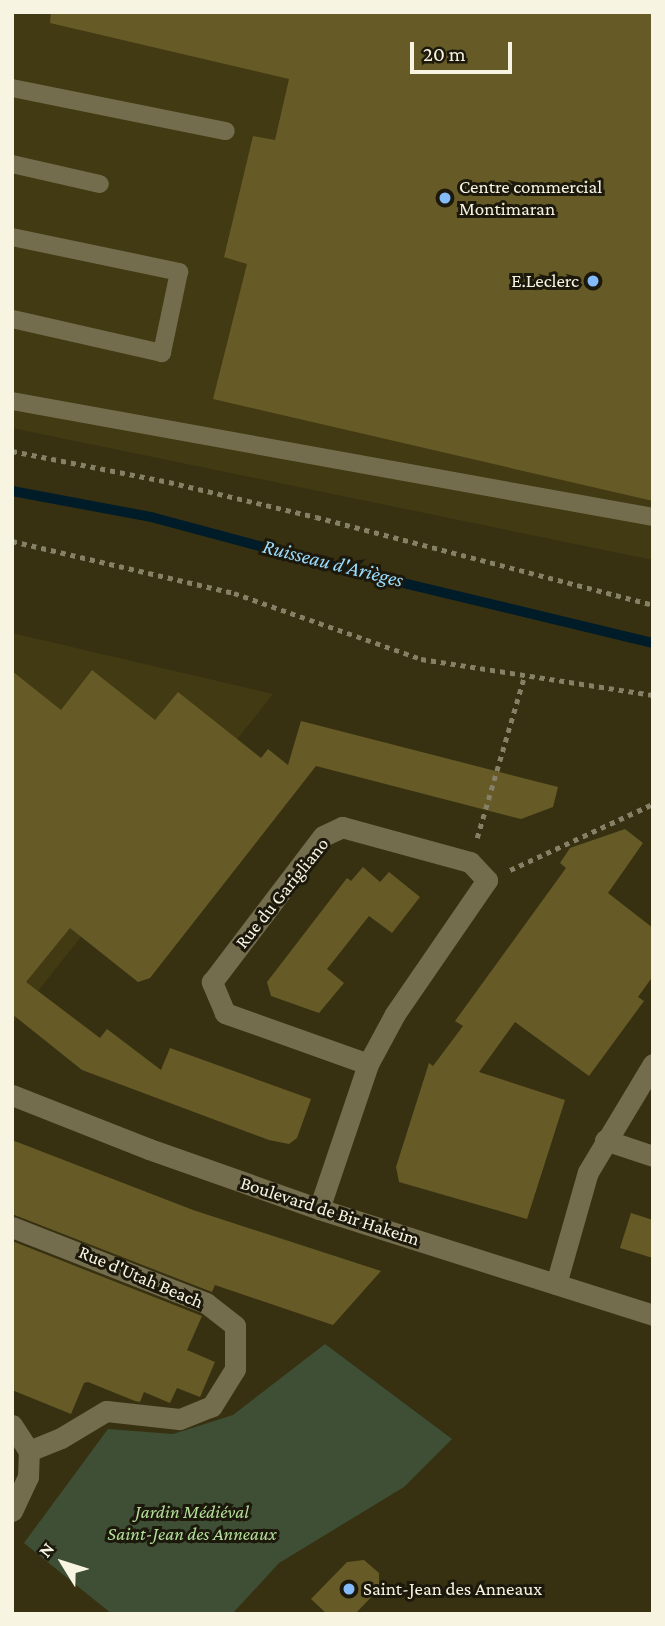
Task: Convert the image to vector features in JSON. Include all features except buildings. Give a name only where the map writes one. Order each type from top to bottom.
[{"type":"street","name":"Rue du Garigliano","points":[[368,1064],[225,1013],[212,982],[323,836],[342,827],[470,862]]},
{"type":"street","points":[[319,1209],[368,1064],[395,1014],[486,880],[470,862]]},
{"type":"street","points":[[556,1284],[588,1172],[653,1064]]},
{"type":"street","name":"Boulevard de Bir Hakeim","points":[[12,1095],[149,1149],[319,1209],[653,1315]]},
{"type":"street","points":[[605,1140],[653,1156]]},
{"type":"street","name":"Rue d'Utah Beach","points":[[12,1227],[206,1303],[235,1326],[235,1369],[212,1406],[179,1419],[106,1411],[61,1438],[29,1451]]},
{"type":"street","points":[[12,1424],[29,1451],[28,1477],[12,1511]]},
{"type":"lane","points":[[12,88],[226,131]]},
{"type":"lane","points":[[12,164],[100,184]]},
{"type":"lane","points":[[12,237],[179,272],[162,353],[12,319]]},
{"type":"lane","points":[[12,401],[653,517]]},
{"type":"path","points":[[12,451],[169,482],[316,517],[653,605]]},
{"type":"path","points":[[12,541],[234,593],[421,659],[653,695]]},
{"type":"path","points":[[470,862],[524,677]]},
{"type":"path","points":[[486,880],[653,804]]},
{"type":"shaded area","name":"Centre commercial Montimaran","points":[[12,12],[653,12],[653,560],[12,428]]},
{"type":"shaded area","points":[[12,633],[273,694],[12,1024]]},
{"type":"green space","name":"Jardin Médiéval Saint-Jean des Anneaux","points":[[325,1344],[452,1439],[404,1487],[279,1563],[232,1614],[112,1614],[24,1543],[108,1429],[173,1434],[233,1415]]},
{"type":"waterway","name":"Ruisseau d'Arièges","points":[[12,491],[151,517],[349,570],[653,643]]},
{"type":"place","name":"Centre commercial Montimaran","points":[[445,198]]},
{"type":"place","name":"E.Leclerc","points":[[593,281]]},
{"type":"place","name":"Saint-Jean des Anneaux","points":[[349,1589]]}]
